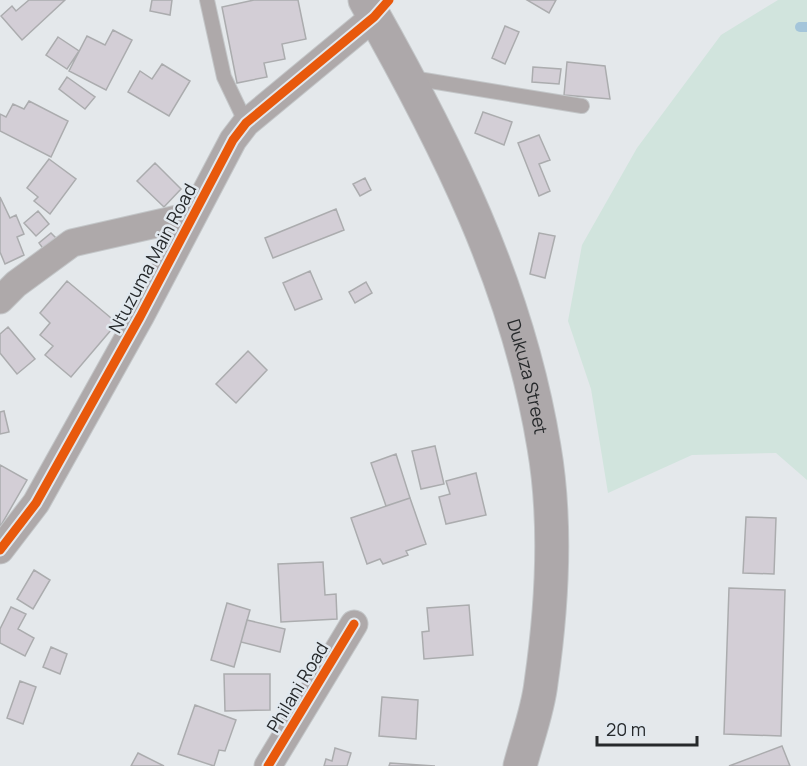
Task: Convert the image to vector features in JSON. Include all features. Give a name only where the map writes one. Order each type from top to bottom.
[{"type":"main road","name":"Dukuza Street","points":[[369,8],[457,170],[503,282],[524,351],[544,449],[550,519],[549,599],[541,685],[520,766]]},
{"type":"street","name":"Ntuzuma Main Road","points":[[0,550],[36,503],[140,317],[233,140],[246,123],[369,8]]},
{"type":"street","points":[[0,300],[16,284],[72,243],[192,216]]},
{"type":"street","name":"Philani Road","points":[[268,766],[354,624]]},
{"type":"lane","points":[[207,0],[224,77],[246,123]]},
{"type":"lane","points":[[408,77],[582,106]]},
{"type":"shaded area","points":[[778,0],[807,0],[807,480],[776,453],[692,455],[608,493],[591,389],[568,321],[582,245],[637,148],[721,35]]},
{"type":"building","points":[[29,0],[65,0],[22,40],[1,16],[12,6],[16,11]]},
{"type":"building","points":[[152,0],[172,0],[170,15],[150,11]]},
{"type":"building","points":[[254,0],[298,0],[306,39],[282,44],[285,59],[264,63],[267,77],[237,83],[222,7]]},
{"type":"building","points":[[527,0],[556,0],[549,13]]},
{"type":"building","points":[[505,26],[519,32],[505,64],[492,58]]},
{"type":"building","points":[[113,30],[132,40],[106,90],[69,71],[87,36],[105,45]]},
{"type":"building","points":[[58,37],[79,51],[67,69],[46,55]]},
{"type":"building","points":[[567,62],[605,66],[610,99],[564,95]]},
{"type":"building","points":[[162,64],[190,81],[169,116],[128,92],[140,71],[152,79]]},
{"type":"building","points":[[533,67],[561,69],[559,84],[532,82]]},
{"type":"building","points":[[67,77],[95,97],[85,109],[59,89]]},
{"type":"building","points":[[29,101],[68,121],[51,157],[0,131],[0,114],[6,117],[13,104],[24,109]]},
{"type":"building","points":[[483,112],[512,122],[504,145],[475,133]]},
{"type":"building","points":[[539,135],[550,160],[539,164],[550,191],[539,196],[518,143]]},
{"type":"building","points":[[49,159],[76,179],[50,214],[34,201],[38,197],[27,188]]},
{"type":"building","points":[[155,163],[181,189],[164,207],[137,181]]},
{"type":"building","points":[[365,178],[371,190],[360,196],[353,184]]},
{"type":"building","points":[[0,197],[10,218],[16,215],[24,234],[17,237],[24,255],[5,264],[0,252]]},
{"type":"building","points":[[336,209],[344,230],[273,258],[265,238]]},
{"type":"building","points":[[38,211],[49,224],[36,236],[24,223]]},
{"type":"building","points":[[51,233],[57,239],[44,250],[39,243]]},
{"type":"building","points":[[539,233],[555,236],[545,278],[530,274]]},
{"type":"building","points":[[310,271],[322,299],[295,310],[283,283]]},
{"type":"building","points":[[67,281],[117,323],[71,377],[45,355],[53,346],[40,335],[50,323],[40,313]]},
{"type":"building","points":[[366,282],[372,293],[355,303],[349,292]]},
{"type":"building","points":[[8,327],[35,359],[17,374],[0,353],[0,334]]},
{"type":"building","points":[[248,351],[267,370],[236,403],[216,384]]},
{"type":"building","points":[[4,411],[9,432],[0,434],[0,412]]},
{"type":"building","points":[[435,446],[444,484],[421,489],[412,451]]},
{"type":"building","points":[[396,454],[410,498],[386,506],[371,463]]},
{"type":"building","points":[[0,465],[27,480],[0,527]]},
{"type":"building","points":[[476,473],[486,515],[446,524],[439,497],[450,494],[446,481]]},
{"type":"building","points":[[410,498],[426,544],[406,551],[408,555],[383,564],[380,559],[367,564],[351,518]]},
{"type":"building","points":[[746,517],[776,518],[774,574],[743,573]]},
{"type":"building","points":[[323,562],[325,595],[336,594],[337,619],[281,622],[278,564]]},
{"type":"building","points":[[34,570],[50,580],[33,609],[17,599]]},
{"type":"building","points":[[729,588],[785,590],[781,736],[724,734]]},
{"type":"building","points":[[227,603],[250,610],[234,667],[211,660]]},
{"type":"building","points":[[469,605],[473,655],[424,659],[422,632],[429,631],[427,608]]},
{"type":"building","points":[[11,607],[26,614],[18,629],[34,638],[25,656],[0,643],[0,629]]},
{"type":"building","points":[[247,620],[285,629],[280,652],[241,642]]},
{"type":"building","points":[[51,647],[67,654],[60,674],[43,667]]},
{"type":"building","points":[[224,674],[270,674],[270,710],[225,711]]},
{"type":"building","points":[[20,681],[36,687],[23,724],[7,718]]},
{"type":"building","points":[[382,697],[418,700],[416,739],[379,736]]},
{"type":"building","points":[[195,705],[236,720],[225,751],[219,750],[214,766],[178,754]]},
{"type":"building","points":[[782,746],[790,766],[729,766]]},
{"type":"building","points":[[335,748],[351,753],[347,766],[324,766],[326,759],[332,761]]},
{"type":"building","points":[[138,753],[164,766],[131,766]]},
{"type":"building","points":[[390,763],[435,766],[389,766]]},
{"type":"waterway","points":[[800,27],[807,27]]},
{"type":"cycle path","points":[[0,550],[36,503],[140,317],[233,140],[246,123],[374,17],[389,0]]},
{"type":"cycle path","points":[[268,766],[354,624]]}]
